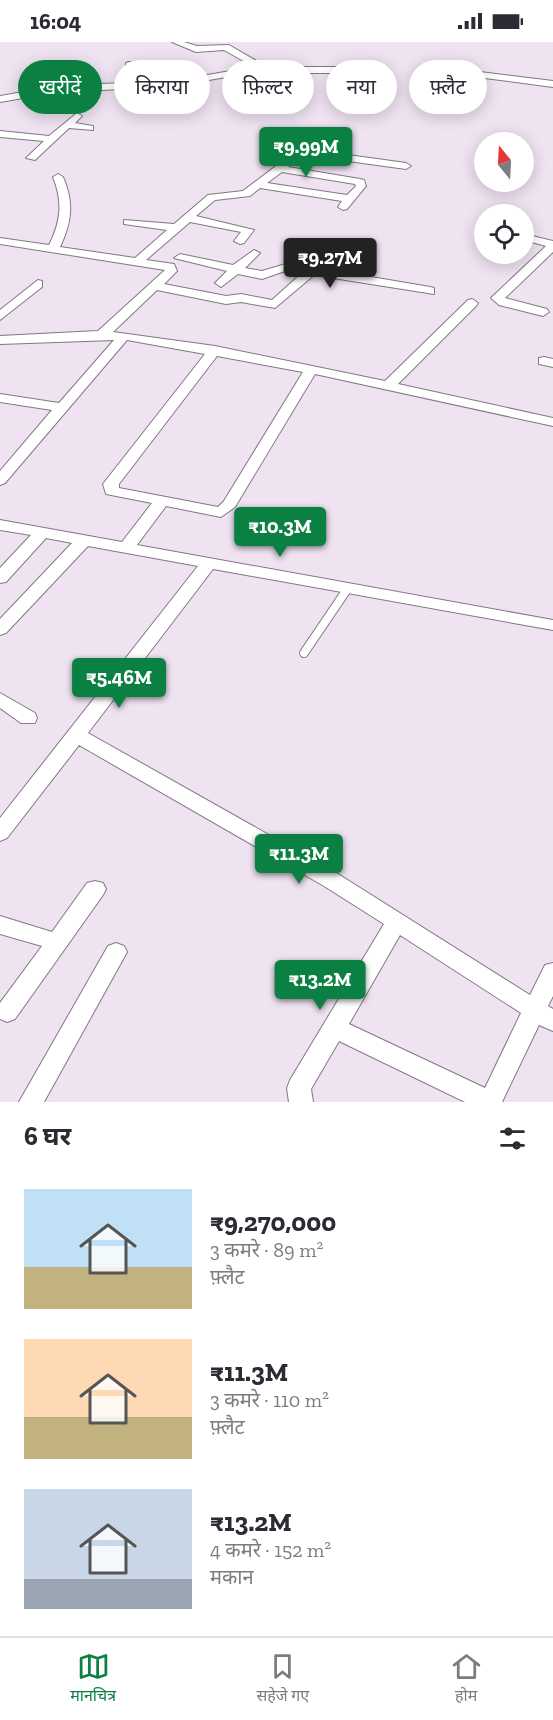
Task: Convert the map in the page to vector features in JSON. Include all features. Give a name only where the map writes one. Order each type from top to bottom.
[{"type":"street","points":[[176,42],[196,50],[226,47],[249,60]]},
{"type":"street","points":[[487,76],[553,84]]},
{"type":"street","points":[[2,97],[58,89],[114,86]]},
{"type":"street","points":[[31,158],[76,116]]},
{"type":"street","points":[[67,125],[90,128]]},
{"type":"street","points":[[0,134],[51,140]]},
{"type":"street","points":[[137,262],[212,197],[241,195],[297,155],[312,153],[406,166]]},
{"type":"street","points":[[258,185],[346,203],[361,186],[360,182],[279,168]]},
{"type":"street","points":[[53,249],[63,229],[67,211],[65,193],[58,177]]},
{"type":"street","points":[[187,218],[248,230],[240,241]]},
{"type":"street","points":[[128,222],[175,228]]},
{"type":"street","points":[[534,240],[553,245]]},
{"type":"street","points":[[0,241],[172,269],[102,335]]},
{"type":"street","points":[[543,312],[499,301],[497,298],[553,245]]},
{"type":"street","points":[[221,283],[254,253]]},
{"type":"street","points":[[180,258],[262,275],[283,267],[430,291]]},
{"type":"street","points":[[155,286],[226,300],[241,298],[275,304],[311,271]]},
{"type":"street","points":[[0,316],[38,284]]},
{"type":"street","points":[[388,386],[472,303]]},
{"type":"street","points":[[0,480],[124,336]]},
{"type":"street","points":[[0,340],[124,336],[215,350],[311,369],[553,422]]},
{"type":"street","points":[[215,350],[110,488],[117,493],[213,513],[227,509],[311,369]]},
{"type":"street","points":[[0,398],[63,408]]},
{"type":"street","points":[[126,548],[161,502]]},
{"type":"street","points":[[0,525],[553,625]]},
{"type":"street","points":[[0,578],[42,533]]},
{"type":"street","points":[[0,629],[84,540]]},
{"type":"street","points":[[0,833],[209,563]]},
{"type":"street","points":[[0,699],[28,718]]},
{"type":"street","points":[[76,735],[331,880],[544,1016]]},
{"type":"street","points":[[7,1012],[95,889]]},
{"type":"street","points":[[301,1102],[299,1088],[396,922]]},
{"type":"street","points":[[0,925],[57,942]]},
{"type":"street","points":[[31,1102],[116,952]]},
{"type":"street","points":[[334,1028],[490,1102],[544,1016],[553,972]]},
{"type":"lane","points":[[304,653],[348,588]]}]
